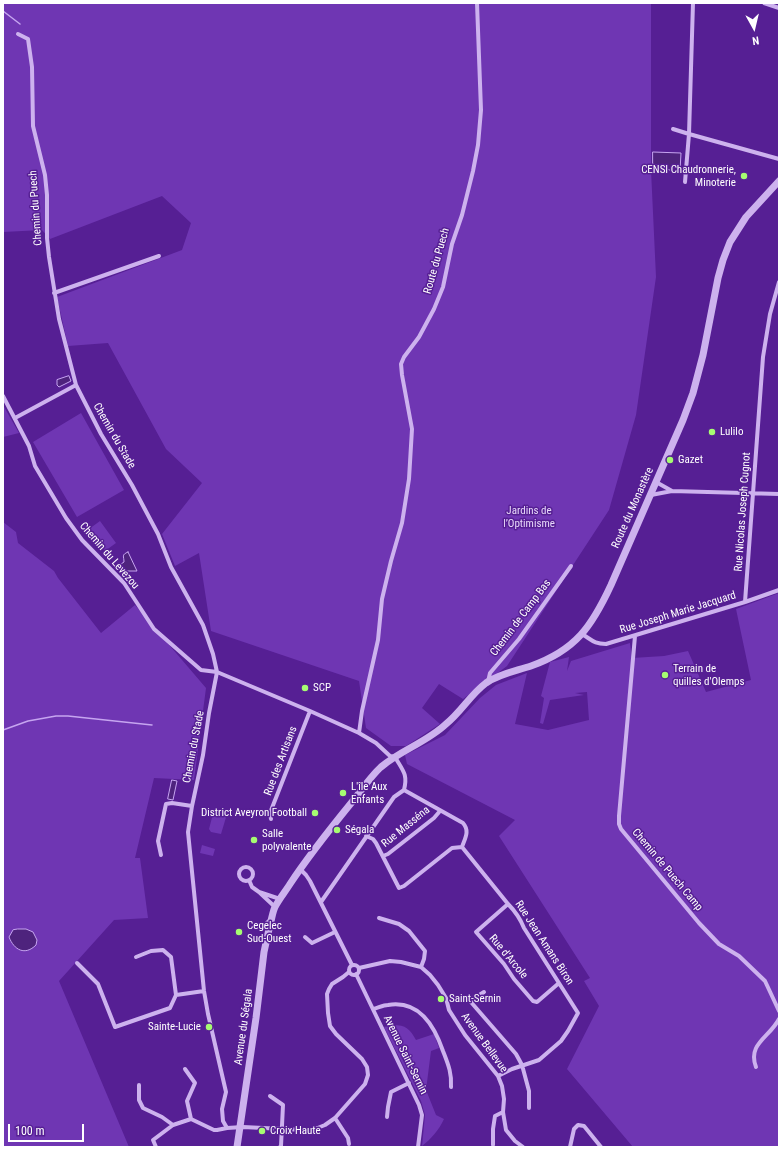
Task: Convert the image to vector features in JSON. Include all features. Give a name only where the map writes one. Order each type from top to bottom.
[{"type":"street","name":"Route du Puech","points":[[359,733],[362,711],[378,640],[382,598],[402,523],[409,479],[412,429],[401,364],[404,357],[419,337],[434,309],[443,287],[452,244],[462,215],[473,171],[478,144],[481,110],[477,3]]},
{"type":"street","points":[[685,182],[689,134],[693,3]]},
{"type":"street","points":[[764,3],[779,8]]},
{"type":"street","name":"Chemin du Puech","points":[[18,34],[28,39],[31,57],[33,126],[45,175],[47,195],[47,238],[54,294],[60,326],[76,385]]},
{"type":"street","points":[[673,129],[779,159]]},
{"type":"street","name":"Route du Monastère","points":[[395,757],[447,724],[480,688],[488,682],[546,660],[567,648],[591,624],[604,601],[683,420],[697,381],[718,278],[730,242],[746,217],[779,181]]},
{"type":"street","points":[[54,294],[159,256]]},
{"type":"street","name":"Rue Nicolas Joseph Cugnot","points":[[745,602],[763,357],[770,314],[779,282]]},
{"type":"street","points":[[15,418],[76,385]]},
{"type":"street","name":"Chemin du Stade","points":[[76,385],[101,434],[158,534],[170,565],[203,625],[213,654],[217,672],[188,832],[204,991],[226,1092],[222,1109],[223,1121],[227,1128]]},
{"type":"street","name":"Chemin du Levezou","points":[[3,396],[29,446],[35,466],[50,493],[82,540],[124,583],[154,628],[201,670],[217,672]]},
{"type":"street","points":[[656,482],[672,491]]},
{"type":"street","points":[[651,495],[672,491],[779,494]]},
{"type":"street","name":"Chemin de Camp Bas","points":[[488,682],[490,673],[519,639],[571,566]]},
{"type":"street","name":"Rue Joseph Marie Jacquard","points":[[582,634],[598,644],[606,644],[745,602],[779,590]]},
{"type":"street","name":"Chemin de Puech Camp","points":[[635,636],[619,824],[621,829],[699,923],[719,944],[739,956],[765,981],[779,1011]]},
{"type":"street","points":[[217,672],[310,710],[359,733],[376,743],[390,756],[395,757],[405,774],[406,782],[404,790],[394,797],[321,902]]},
{"type":"street","name":"Rue des Artisans","points":[[271,819],[270,813],[310,710]]},
{"type":"street","name":"Avenue du Ségala","points":[[240,1128],[264,952],[271,926],[270,921],[275,908],[300,869],[334,824],[380,768],[395,757]]},
{"type":"street","points":[[366,836],[373,839],[376,843],[399,888],[404,886],[452,848],[462,847],[467,833],[466,827],[463,823],[404,790]]},
{"type":"street","points":[[161,855],[158,841],[166,804],[172,803],[192,806]]},
{"type":"street","name":"Rue Masséna","points":[[383,856],[388,854],[434,818],[440,811]]},
{"type":"street","name":"Rue Jean Amans Biron","points":[[462,847],[508,904],[514,909],[524,928],[578,1013],[568,1032],[561,1041],[539,1060],[512,1069],[498,1076]]},
{"type":"street","points":[[300,869],[310,881],[352,965]]},
{"type":"street","points":[[249,880],[252,887],[275,908]]},
{"type":"street","points":[[259,892],[280,899]]},
{"type":"street","name":"Rue d'Arcole","points":[[508,904],[476,932],[504,964],[514,979],[533,1001],[537,1002],[560,983]]},
{"type":"street","points":[[359,968],[390,961],[421,967],[425,951],[409,931],[399,924],[379,918]]},
{"type":"street","points":[[305,937],[312,942],[335,932]]},
{"type":"street","points":[[77,963],[98,984],[115,1027],[170,1008],[176,995],[171,957],[163,950],[151,950],[136,957]]},
{"type":"street","points":[[352,965],[355,964],[359,968]]},
{"type":"street","points":[[156,1147],[153,1140],[173,1125],[191,1119],[214,1130],[240,1128],[304,1130],[315,1129],[325,1125],[335,1118],[365,1084],[368,1075],[367,1066],[362,1059],[336,1034],[330,1026],[327,994],[328,989],[332,984],[349,972],[349,968],[352,965]]},
{"type":"street","name":"Avenue Bellevue","points":[[421,967],[438,985],[446,998],[447,1004],[454,1018],[465,1035],[498,1076],[502,1086],[504,1098],[503,1112],[506,1130],[515,1141],[523,1147]]},
{"type":"street","points":[[349,972],[351,974],[356,974],[359,968]]},
{"type":"street","name":"Avenue Saint-Sernin","points":[[356,974],[419,1105],[422,1115],[418,1147]]},
{"type":"street","points":[[176,995],[204,991]]},
{"type":"street","points":[[484,992],[470,1001],[516,1054],[522,1066],[529,1091],[529,1108]]},
{"type":"street","points":[[373,1010],[386,1005],[398,1004],[412,1008],[424,1015],[439,1039],[452,1076],[451,1087]]},
{"type":"street","points":[[756,1067],[754,1061],[755,1049],[757,1045],[776,1026],[779,1019]]},
{"type":"street","points":[[185,1069],[195,1082],[187,1101],[191,1119]]},
{"type":"street","points":[[387,1118],[391,1092],[409,1083]]},
{"type":"street","points":[[139,1085],[139,1100],[143,1108],[162,1117],[173,1125]]},
{"type":"street","points":[[270,1096],[283,1105],[280,1147]]},
{"type":"street","points":[[493,1145],[495,1116],[503,1112]]},
{"type":"street","points":[[335,1118],[348,1138],[349,1144]]},
{"type":"street","points":[[570,1147],[574,1129],[578,1125],[584,1126],[601,1147]]},
{"type":"street","points":[[237,1147],[240,1128]]},
{"type":"green space","name":"Jardins de l’Optimisme","points":[[3,3],[651,3],[651,170],[656,277],[636,415],[609,510],[507,666],[463,699],[439,684],[422,708],[440,724],[406,746],[391,746],[366,728],[359,681],[211,631],[199,553],[175,566],[162,534],[202,483],[166,449],[108,343],[68,346],[57,297],[182,250],[191,223],[162,196],[50,239],[42,230],[3,232]]},
{"type":"green space","points":[[3,405],[19,433],[3,437]]},
{"type":"green space","points":[[81,413],[124,490],[77,517],[33,442]]},
{"type":"green space","points":[[100,521],[116,543],[105,551],[89,529]]},
{"type":"green space","points":[[3,522],[16,532],[18,543],[54,571],[101,633],[135,605],[206,688],[194,780],[154,778],[135,858],[140,858],[148,918],[114,920],[59,981],[129,1147],[3,1147]]},
{"type":"green space","points":[[779,593],[779,1147],[633,1147],[567,1069],[599,1006],[584,981],[590,978],[499,836],[515,820],[407,764],[405,755],[445,735],[480,698],[496,685],[527,673],[515,724],[548,730],[589,720],[587,692],[575,693],[584,695],[550,700],[543,724],[540,723],[544,698],[541,696],[550,662],[569,657],[567,671],[571,661],[630,643],[632,658],[664,656],[688,651],[706,692],[751,680],[736,609]]},
{"type":"green space","points":[[214,810],[227,814],[221,834],[211,832],[209,829]]},
{"type":"green space","points":[[202,845],[215,849],[213,856],[200,853]]},
{"type":"green space","points":[[393,1025],[407,1028],[416,1040],[434,1034],[439,1048],[431,1051],[426,1090],[436,1115],[444,1119],[440,1127],[422,1146],[425,1115],[421,1101],[384,1027]]},
{"type":"shaded area","points":[[653,152],[681,153],[680,171],[678,173],[653,164]]},
{"type":"shaded area","points":[[69,376],[71,381],[59,387],[57,385],[57,380]]},
{"type":"shaded area","points":[[128,552],[137,571],[121,571],[121,564],[124,562],[123,557]]},
{"type":"shaded area","points":[[172,780],[177,781],[173,800],[168,799]]},
{"type":"shaded area","points":[[26,929],[33,932],[37,940],[36,945],[24,951],[17,948],[11,942],[9,937],[13,930]]},
{"type":"waterway","points":[[3,11],[20,24]]},
{"type":"waterway","points":[[3,730],[28,721],[56,716],[152,725]]},
{"type":"place","name":"CENSI Chaudronnerie, Minoterie","points":[[744,176]]},
{"type":"place","name":"Lulilo","points":[[712,432]]},
{"type":"place","name":"Gazet","points":[[670,460]]},
{"type":"place","name":"Terrain de quilles d'Olemps","points":[[665,675]]},
{"type":"place","name":"SCP","points":[[305,688]]},
{"type":"place","name":"L'île Aux Enfants","points":[[343,793]]},
{"type":"place","name":"District Aveyron Football","points":[[315,813]]},
{"type":"place","name":"Ségala","points":[[337,830]]},
{"type":"place","name":"Salle polyvalente","points":[[254,840]]},
{"type":"place","name":"Cegelec Sud-Ouest","points":[[239,932]]},
{"type":"place","name":"Saint-Sernin","points":[[441,999]]},
{"type":"place","name":"Sainte-Lucie","points":[[209,1027]]},
{"type":"place","name":"Croix Haute","points":[[262,1131]]}]
